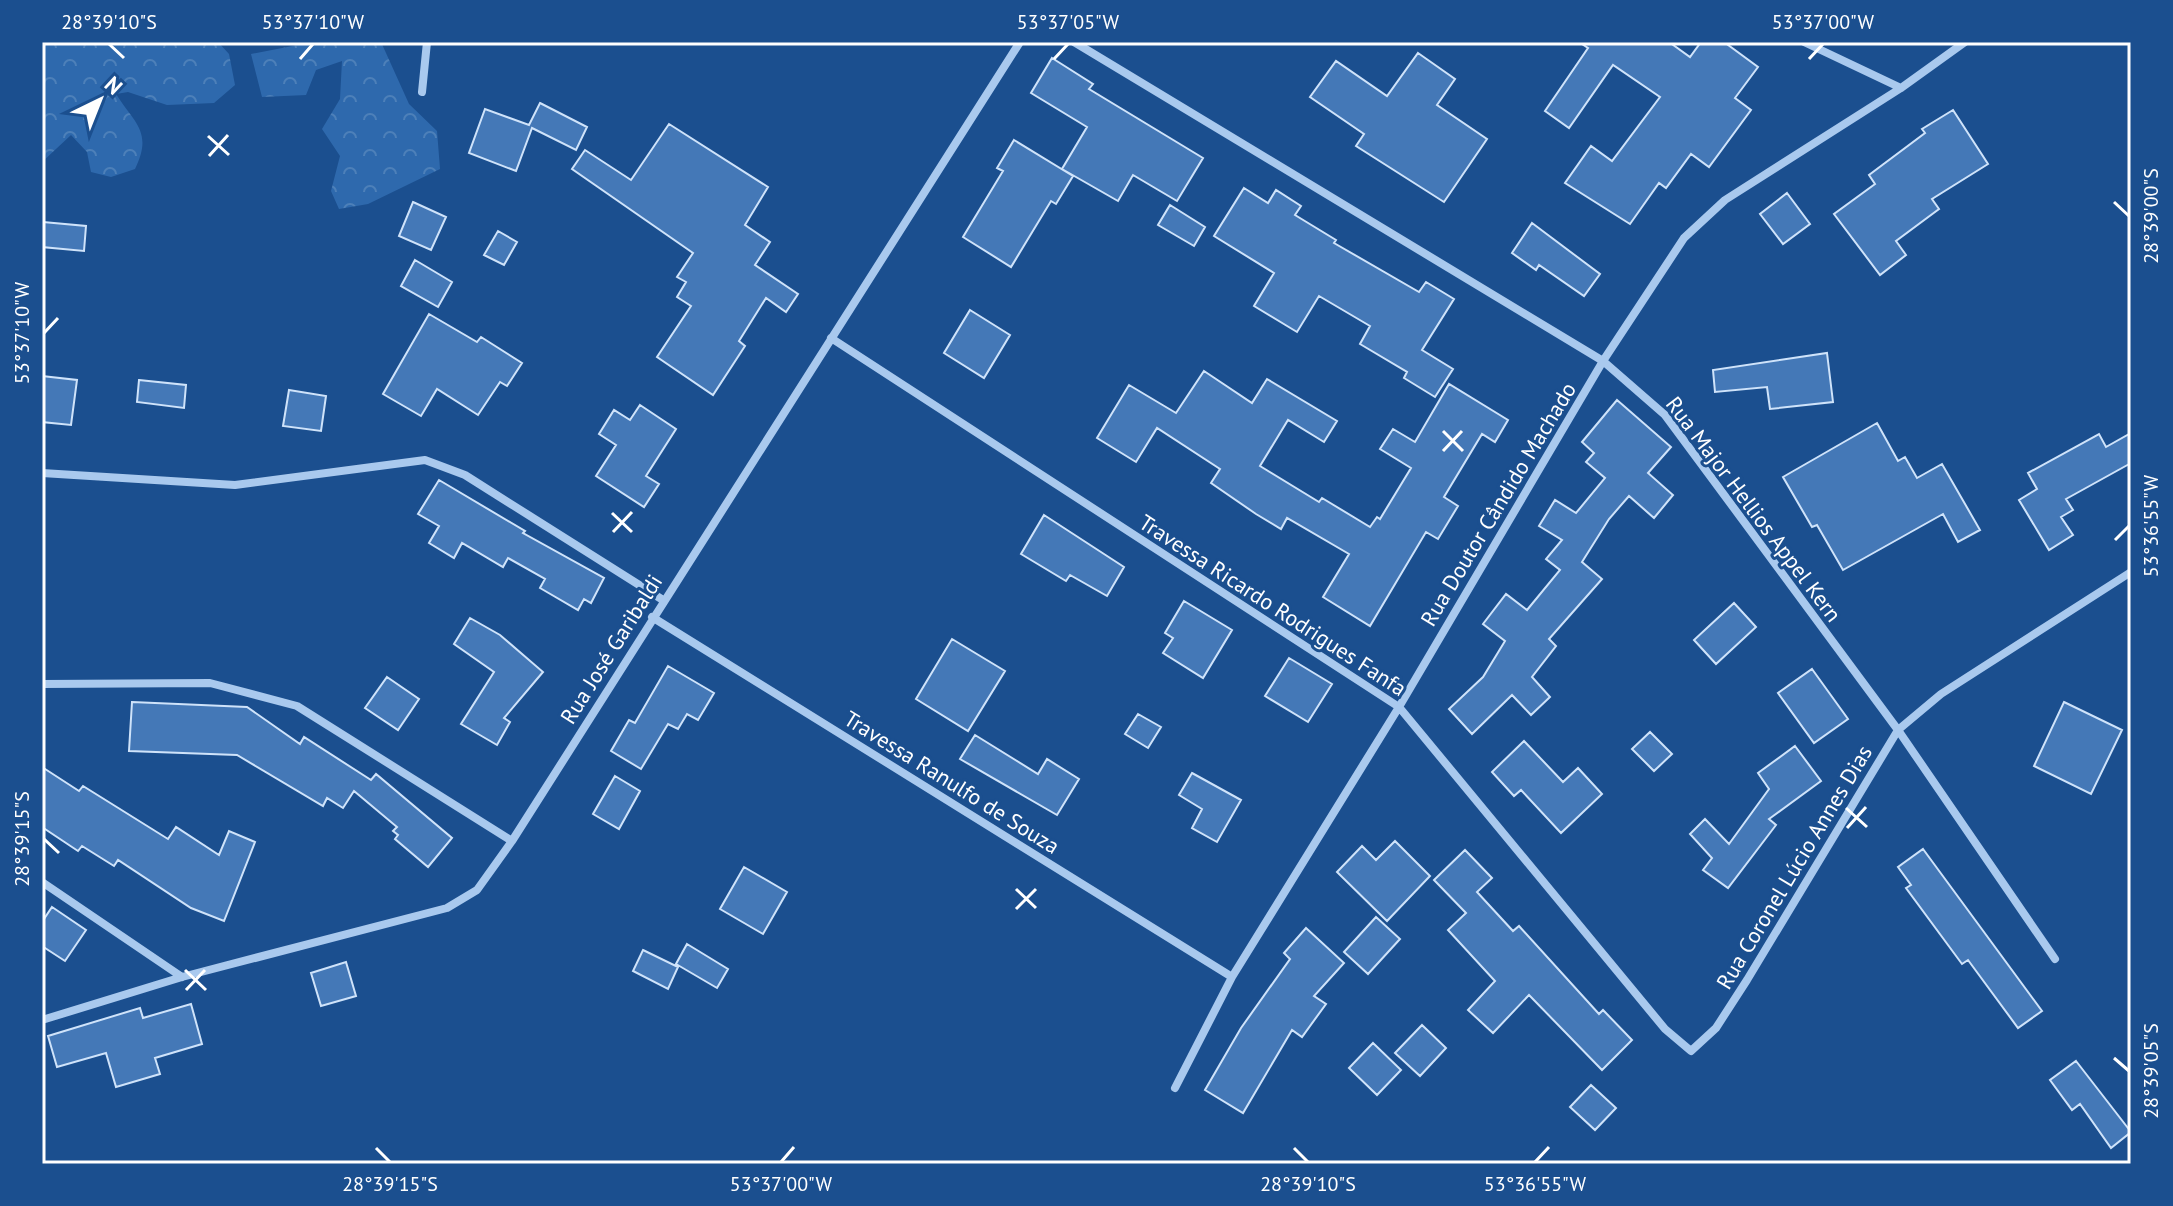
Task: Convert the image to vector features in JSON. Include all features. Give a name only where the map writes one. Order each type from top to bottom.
[{"type":"street","points":[[422,92],[427,42]]},
{"type":"street","name":"Rua José Garibaldi","points":[[42,1020],[182,977],[447,908],[477,890],[512,841],[1020,42]]},
{"type":"street","name":"Rua Major Hellios Appel Kern","points":[[1074,42],[1603,361],[1665,415],[1898,730],[2055,959]]},
{"type":"street","points":[[1804,42],[1901,88]]},
{"type":"street","name":"Rua Doutor Cândido Machado","points":[[1175,1088],[1232,977],[1399,707],[1603,361],[1684,238],[1725,200],[1901,88],[1964,43]]},
{"type":"street","name":"Travessa Ricardo Rodrigues Fanfa","points":[[831,338],[1399,707],[1665,1029],[1691,1051]]},
{"type":"street","points":[[42,473],[235,485],[425,460],[465,475],[663,600]]},
{"type":"street","name":"Rua Coronel Lúcio Annes Dias","points":[[1691,1051],[1716,1028],[1747,980],[1898,730],[1941,694],[2131,572]]},
{"type":"street","name":"Travessa Ranulfo de Souza","points":[[652,617],[1232,977]]},
{"type":"street","points":[[42,684],[210,683],[297,706],[512,841]]},
{"type":"street","points":[[42,882],[182,977]]},
{"type":"green space","points":[[42,42],[218,42],[229,54],[235,85],[214,103],[167,105],[128,92],[116,94],[142,137],[135,169],[111,177],[91,172],[87,152],[71,135],[42,162]]},
{"type":"green space","points":[[313,42],[381,42],[409,104],[437,131],[440,169],[368,204],[339,209],[331,191],[340,156],[322,129],[340,99],[342,61],[316,70],[306,95],[262,97],[251,54]]},
{"type":"building","points":[[1579,42],[1669,42],[1690,57],[1701,42],[1724,42],[1758,67],[1735,98],[1751,110],[1709,167],[1691,154],[1666,188],[1659,183],[1630,224],[1565,183],[1591,146],[1612,161],[1660,97],[1613,65],[1569,128],[1545,111],[1588,48]]},
{"type":"building","points":[[1418,53],[1455,79],[1437,105],[1487,139],[1444,202],[1356,146],[1364,134],[1310,97],[1336,61],[1387,96]]},
{"type":"building","points":[[1052,58],[1093,84],[1089,89],[1203,158],[1177,201],[1133,175],[1118,201],[1062,169],[1087,127],[1031,93]]},
{"type":"building","points":[[540,103],[587,127],[576,150],[532,128],[516,171],[469,153],[485,109],[529,125]]},
{"type":"building","points":[[1953,110],[1988,164],[1932,199],[1939,209],[1896,241],[1906,255],[1880,275],[1834,214],[1875,184],[1869,175],[1925,133],[1922,129]]},
{"type":"building","points":[[669,124],[768,187],[745,225],[770,242],[755,265],[798,294],[786,312],[766,298],[739,341],[745,346],[713,395],[657,357],[691,306],[677,297],[686,282],[677,277],[693,253],[572,169],[585,150],[631,180]]},
{"type":"building","points":[[1014,140],[1073,176],[1056,204],[1051,201],[1011,267],[963,237],[1003,171],[997,168]]},
{"type":"building","points":[[1244,188],[1268,203],[1276,190],[1301,206],[1295,215],[1336,240],[1334,243],[1419,292],[1426,282],[1454,299],[1422,350],[1453,369],[1435,397],[1404,378],[1407,372],[1360,344],[1370,326],[1319,296],[1297,332],[1254,306],[1274,273],[1214,236]]},
{"type":"building","points":[[1787,193],[1810,224],[1783,244],[1760,214]]},
{"type":"building","points":[[413,202],[446,217],[431,250],[399,236]]},
{"type":"building","points":[[1170,205],[1205,227],[1194,246],[1158,225]]},
{"type":"building","points":[[43,222],[86,226],[84,251],[42,247]]},
{"type":"building","points":[[1532,223],[1600,274],[1584,296],[1539,265],[1536,270],[1512,253]]},
{"type":"building","points":[[498,231],[517,242],[504,265],[484,255]]},
{"type":"building","points":[[415,260],[452,282],[438,307],[401,286]]},
{"type":"building","points":[[970,310],[1010,335],[984,378],[944,353]]},
{"type":"building","points":[[429,314],[477,342],[481,337],[522,363],[507,386],[500,382],[478,415],[437,389],[421,416],[383,394]]},
{"type":"building","points":[[1827,353],[1833,402],[1770,409],[1767,387],[1715,392],[1713,370]]},
{"type":"building","points":[[1204,371],[1252,403],[1267,379],[1337,421],[1324,442],[1288,420],[1260,466],[1319,502],[1322,498],[1370,527],[1377,517],[1380,519],[1411,468],[1380,449],[1393,429],[1415,442],[1449,384],[1508,420],[1495,442],[1482,434],[1444,497],[1458,506],[1438,539],[1426,532],[1370,626],[1323,597],[1349,554],[1287,518],[1281,529],[1256,514],[1211,483],[1220,469],[1157,428],[1136,462],[1097,438],[1129,385],[1176,413]]},
{"type":"building","points":[[42,376],[77,380],[71,425],[42,422]]},
{"type":"building","points":[[139,380],[186,385],[184,408],[137,402]]},
{"type":"building","points":[[289,390],[326,396],[321,431],[283,426]]},
{"type":"building","points":[[1617,400],[1671,447],[1648,473],[1673,495],[1654,518],[1629,496],[1609,519],[1582,562],[1602,579],[1549,639],[1556,646],[1532,677],[1550,697],[1531,715],[1512,695],[1472,734],[1449,709],[1483,677],[1505,641],[1483,624],[1506,594],[1527,610],[1560,570],[1546,559],[1562,540],[1539,526],[1555,500],[1576,513],[1605,478],[1586,462],[1594,453],[1582,442]]},
{"type":"building","points":[[640,405],[676,429],[646,476],[659,484],[644,507],[596,476],[616,445],[599,434],[614,410],[630,420]]},
{"type":"building","points":[[1877,423],[1898,461],[1905,457],[1917,478],[1942,464],[1980,530],[1958,542],[1943,514],[1843,570],[1817,525],[1812,527],[1783,477]]},
{"type":"building","points":[[2131,433],[2131,463],[2066,499],[2073,510],[2061,517],[2073,535],[2049,550],[2019,500],[2037,489],[2028,473],[2099,434],[2106,447]]},
{"type":"building","points":[[439,480],[525,531],[523,533],[604,578],[591,603],[584,599],[578,610],[540,588],[545,579],[508,558],[503,567],[462,543],[454,558],[429,543],[439,526],[418,514]]},
{"type":"building","points":[[1044,515],[1124,567],[1107,596],[1070,575],[1066,581],[1021,554]]},
{"type":"building","points":[[1184,601],[1232,630],[1203,678],[1163,653],[1173,638],[1165,633]]},
{"type":"building","points":[[1734,603],[1756,627],[1716,664],[1694,640]]},
{"type":"building","points":[[470,618],[500,635],[543,672],[504,718],[510,722],[497,745],[461,724],[494,672],[454,644]]},
{"type":"building","points":[[952,639],[1005,671],[968,731],[916,699]]},
{"type":"building","points":[[1289,658],[1332,684],[1308,722],[1265,696]]},
{"type":"building","points":[[668,666],[714,693],[698,720],[687,714],[678,729],[668,724],[641,769],[611,751],[629,720],[635,723]]},
{"type":"building","points":[[1812,669],[1848,719],[1814,743],[1778,693]]},
{"type":"building","points":[[387,677],[419,699],[398,730],[365,708]]},
{"type":"building","points":[[132,702],[247,707],[300,744],[304,737],[371,780],[376,774],[452,838],[428,867],[395,839],[398,835],[393,831],[397,827],[354,791],[343,808],[327,798],[323,806],[237,755],[129,751]]},
{"type":"building","points":[[2064,702],[2122,730],[2091,794],[2034,766]]},
{"type":"building","points":[[1138,714],[1161,727],[1148,748],[1125,734]]},
{"type":"building","points":[[1650,732],[1672,754],[1654,771],[1632,749]]},
{"type":"building","points":[[975,735],[1038,774],[1047,759],[1079,779],[1057,815],[960,759]]},
{"type":"building","points":[[1524,741],[1563,782],[1578,768],[1602,794],[1561,833],[1521,790],[1514,796],[1492,772]]},
{"type":"building","points":[[1795,746],[1821,781],[1769,819],[1776,825],[1728,888],[1703,870],[1712,858],[1690,834],[1705,819],[1729,844],[1769,789],[1758,773]]},
{"type":"building","points":[[42,767],[79,791],[83,786],[168,839],[176,827],[219,855],[229,831],[255,842],[224,921],[191,908],[118,860],[114,866],[82,846],[78,851],[42,827]]},
{"type":"building","points":[[1192,773],[1241,800],[1217,842],[1192,828],[1202,809],[1179,795]]},
{"type":"building","points":[[615,776],[640,791],[619,829],[593,814]]},
{"type":"building","points":[[1395,841],[1430,876],[1387,921],[1337,872],[1362,846],[1376,860]]},
{"type":"building","points":[[1923,849],[2042,1011],[2018,1028],[1968,960],[1962,964],[1906,888],[1911,885],[1898,867]]},
{"type":"building","points":[[1465,850],[1492,878],[1477,892],[1513,931],[1519,926],[1599,1014],[1603,1010],[1632,1040],[1602,1070],[1529,995],[1493,1033],[1468,1010],[1495,981],[1448,930],[1466,913],[1434,880]]},
{"type":"building","points":[[744,867],[787,892],[763,934],[720,909]]},
{"type":"building","points":[[52,907],[86,930],[65,961],[42,946],[42,922]]},
{"type":"building","points":[[1376,917],[1400,939],[1368,974],[1344,952]]},
{"type":"building","points":[[1306,928],[1344,963],[1314,996],[1326,1004],[1302,1037],[1292,1030],[1243,1113],[1205,1090],[1241,1028],[1290,959],[1284,953]]},
{"type":"building","points":[[687,944],[728,969],[717,988],[676,964]]},
{"type":"building","points":[[643,950],[678,967],[668,989],[633,971]]},
{"type":"building","points":[[346,962],[356,996],[321,1006],[311,973]]},
{"type":"building","points":[[191,1004],[202,1044],[155,1058],[160,1074],[116,1087],[106,1053],[57,1067],[48,1036],[140,1008],[143,1018]]},
{"type":"building","points":[[1422,1025],[1446,1048],[1420,1076],[1395,1053]]},
{"type":"building","points":[[1373,1043],[1401,1070],[1377,1095],[1349,1068]]},
{"type":"building","points":[[2076,1061],[2131,1132],[2111,1148],[2080,1104],[2072,1110],[2050,1080]]},
{"type":"building","points":[[1591,1085],[1616,1108],[1595,1130],[1570,1107]]}]
